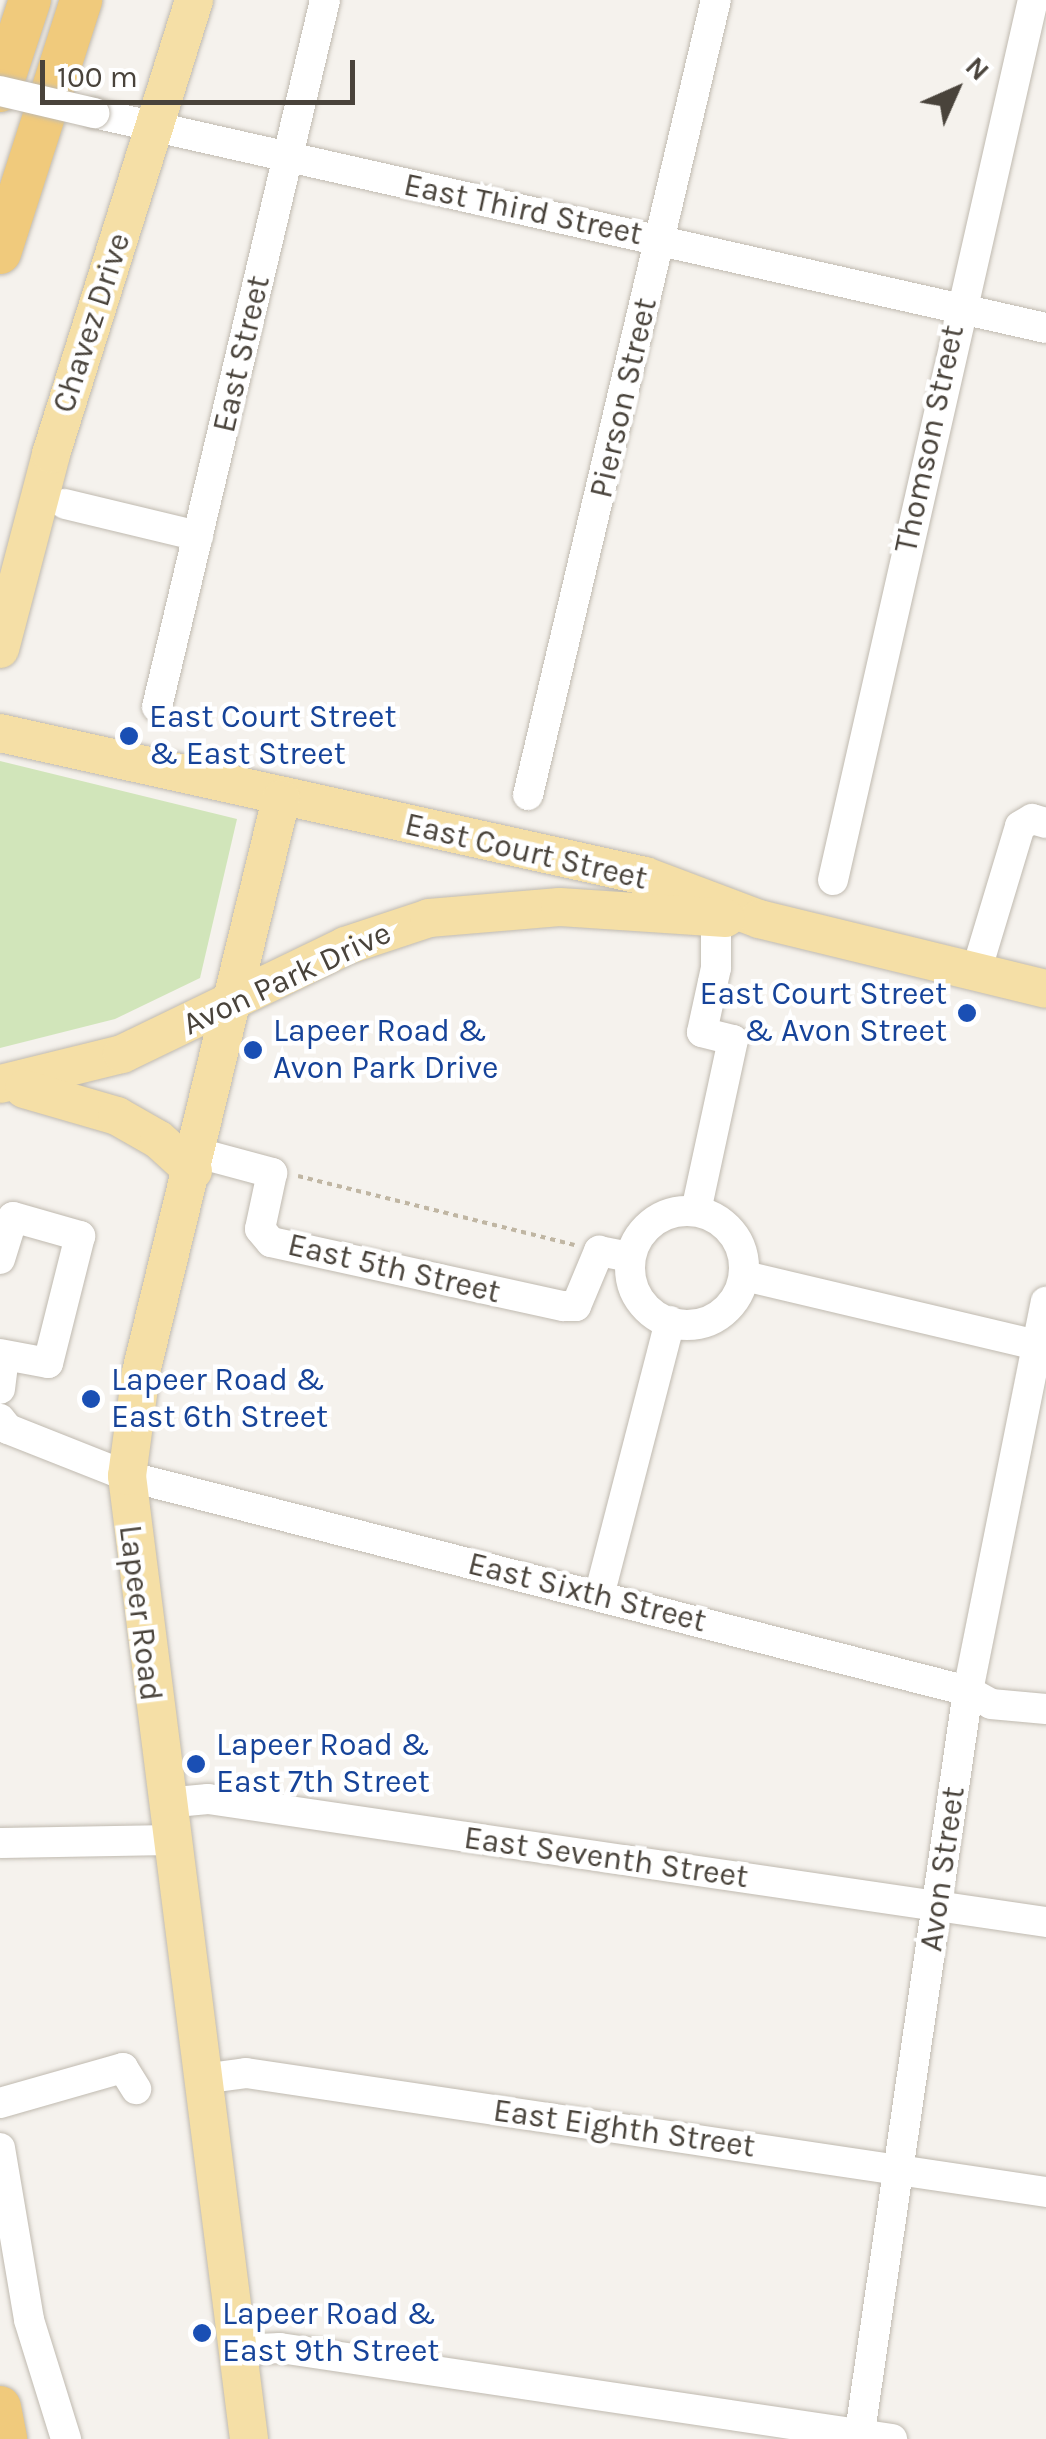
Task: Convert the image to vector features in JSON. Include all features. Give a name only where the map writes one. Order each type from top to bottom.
[{"type":"highway","points":[[0,91],[30,0]]},
{"type":"highway","points":[[3,246],[81,0]]},
{"type":"highway","points":[[0,2407],[6,2439]]},
{"type":"main road","name":"Chavez Drive","points":[[0,649],[50,454],[194,0]]},
{"type":"main road","name":"East Court Street","points":[[0,733],[282,799],[614,870],[758,920],[1046,989]]},
{"type":"main road","name":"Lapeer Road","points":[[249,2439],[126,1476],[140,1372],[282,799]]},
{"type":"main road","points":[[605,912],[614,870]]},
{"type":"main road","name":"Avon Park Drive","points":[[0,1084],[122,1054],[345,946],[429,918],[501,908],[758,920]]},
{"type":"main road","points":[[0,1084],[68,1097],[118,1116],[195,1162]]},
{"type":"street","name":"East Street","points":[[157,707],[325,0]]},
{"type":"street","name":"Pierson Street","points":[[528,795],[716,0]]},
{"type":"street","name":"Thomson Street","points":[[833,880],[959,307],[1033,0]]},
{"type":"street","name":"East Third Street","points":[[0,91],[1046,328]]},
{"type":"street","points":[[65,504],[198,536]]},
{"type":"street","points":[[976,972],[1020,826],[1032,819],[1046,823]]},
{"type":"street","points":[[696,1211],[733,1040],[702,1032],[716,968],[716,918]]},
{"type":"street","points":[[195,1162],[272,1174]]},
{"type":"street","name":"East 5th Street","points":[[272,1174],[260,1229],[271,1242],[563,1306],[576,1306],[599,1250]]},
{"type":"street","points":[[696,1211],[723,1222],[732,1234],[745,1276],[733,1304],[708,1322],[670,1322],[650,1312],[633,1288],[630,1257],[642,1230],[667,1214],[696,1211]]},
{"type":"street","points":[[0,1260],[13,1217],[80,1236],[50,1360],[2,1355],[0,1389]]},
{"type":"street","points":[[599,1250],[630,1257]]},
{"type":"street","points":[[745,1276],[1041,1346]]},
{"type":"street","name":"Avon Street","points":[[859,2436],[968,1691],[1041,1346],[1046,1302]]},
{"type":"street","points":[[599,1596],[670,1322]]},
{"type":"street","name":"East Sixth Street","points":[[0,1420],[8,1429],[126,1476],[968,1691],[991,1704],[1046,1708]]},
{"type":"street","name":"East Seventh Street","points":[[165,1803],[208,1799],[1046,1922]]},
{"type":"street","points":[[0,1843],[170,1840]]},
{"type":"street","points":[[0,2103],[124,2068],[136,2089]]},
{"type":"street","name":"East Eighth Street","points":[[202,2079],[246,2073],[1046,2192]]},
{"type":"street","points":[[0,2148],[28,2320],[66,2439]]},
{"type":"street","points":[[237,2350],[280,2348],[892,2439]]},
{"type":"path","points":[[272,1174],[599,1250]]},
{"type":"green space","points":[[0,761],[237,819],[200,978],[115,1019],[0,1048]]},
{"type":"place","name":"East Court Street & East Street","points":[[129,736]]},
{"type":"place","name":"East Court Street & Avon Street","points":[[967,1013]]},
{"type":"place","name":"Lapeer Road & Avon Park Drive","points":[[253,1050]]},
{"type":"place","name":"Lapeer Road & East 6th Street","points":[[91,1399]]},
{"type":"place","name":"Lapeer Road & East 7th Street","points":[[196,1764]]},
{"type":"place","name":"Lapeer Road & East 9th Street","points":[[202,2333]]}]
